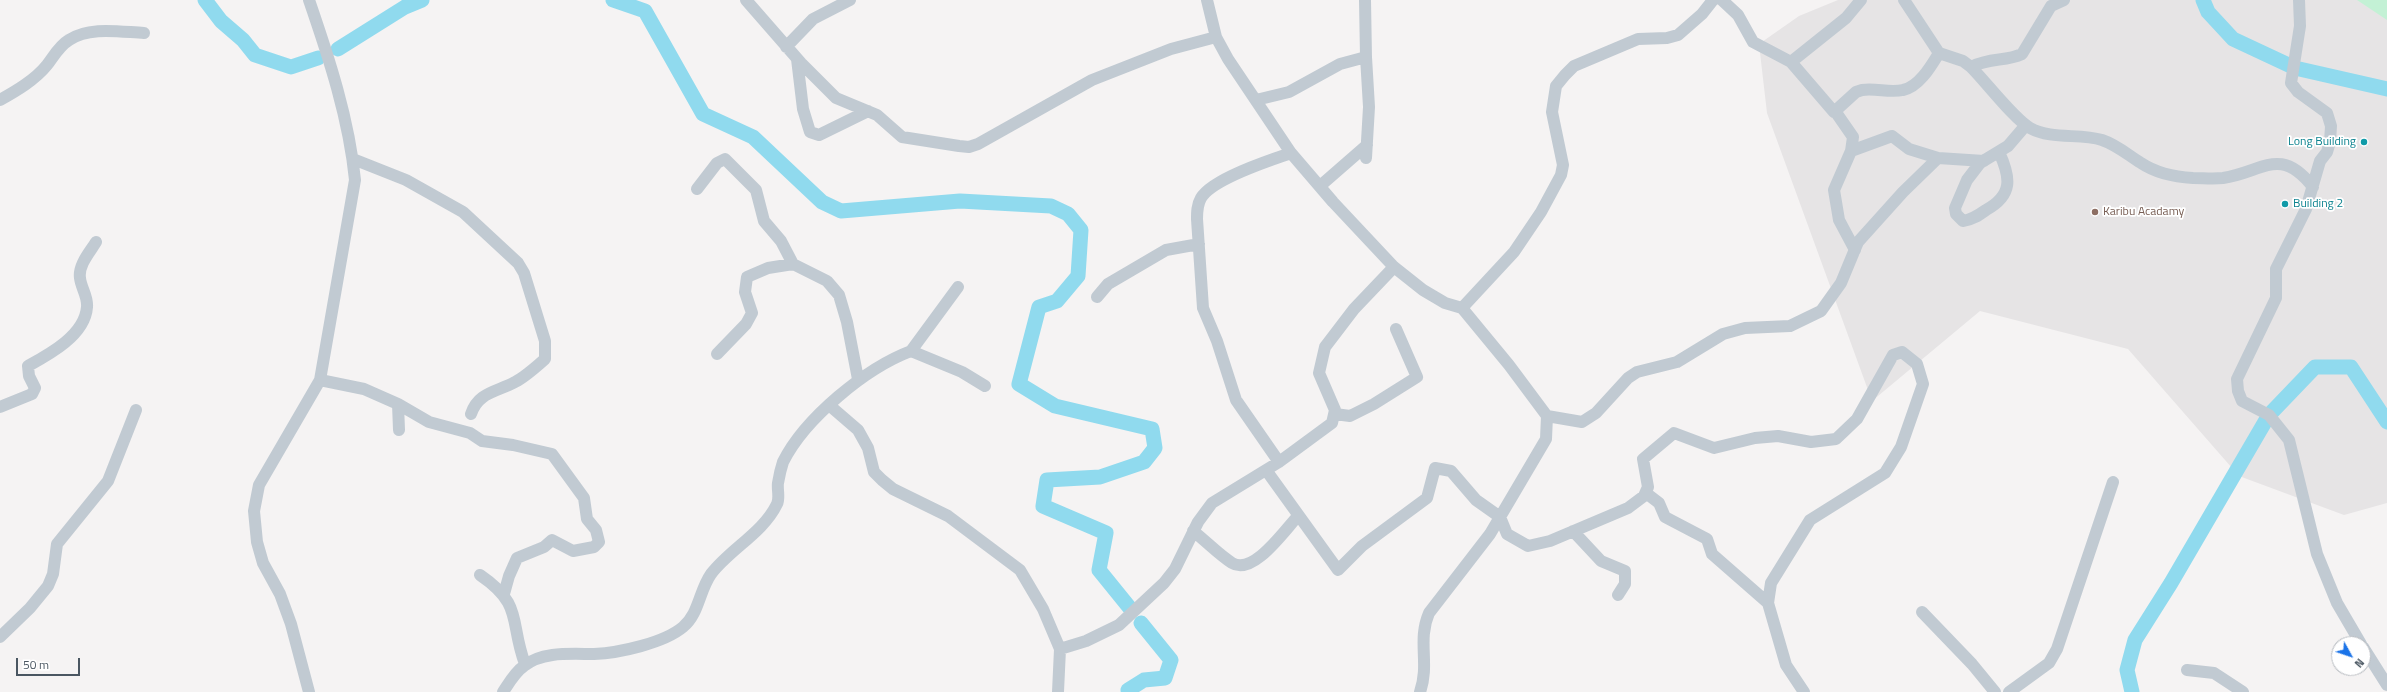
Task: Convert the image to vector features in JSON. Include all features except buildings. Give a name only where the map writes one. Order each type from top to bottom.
[{"type":"street","points":[[309,0],[328,54],[353,159],[355,180],[320,380],[259,485],[254,511],[257,542],[263,563],[280,594],[291,624],[309,692]]},
{"type":"street","points":[[746,0],[797,59],[836,98],[877,115],[902,137],[969,147],[978,144],[1034,111],[1066,96],[1092,80],[1170,48],[1216,36]]},
{"type":"street","points":[[786,47],[813,19],[850,0]]},
{"type":"street","points":[[1207,0],[1216,36],[1228,59],[1291,153],[1394,267],[1423,290],[1445,303],[1462,308],[1509,364],[1547,416],[1546,439],[1490,534],[1429,613],[1424,626],[1426,666],[1420,692]]},
{"type":"street","points":[[1365,0],[1366,57],[1369,88],[1366,158]]},
{"type":"street","points":[[1462,308],[1514,252],[1541,212],[1561,175],[1563,164],[1552,112],[1556,86],[1574,66],[1638,39],[1667,38],[1678,35],[1702,14],[1713,0]]},
{"type":"street","points":[[1722,0],[1738,15],[1753,42],[1791,62],[1832,111],[1835,112],[1853,137],[1851,151],[1834,190],[1839,220],[1855,250]]},
{"type":"street","points":[[1791,62],[1846,18],[1861,0]]},
{"type":"street","points":[[1904,0],[1939,53],[1962,61],[1971,67],[2026,125],[2052,135],[2100,140],[2120,149],[2141,164],[2167,174],[2186,178],[2224,178],[2267,164],[2277,164],[2296,169],[2313,187]]},
{"type":"street","points":[[1971,67],[1984,61],[2013,58],[2022,54],[2051,6],[2064,0]]},
{"type":"street","points":[[2299,0],[2300,26],[2298,47],[2291,76],[2294,88],[2323,109],[2330,119],[2328,148],[2320,161],[2306,209],[2276,269],[2276,298],[2237,379],[2238,391],[2242,401],[2269,415],[2289,440],[2318,554],[2338,603],[2357,636]]},
{"type":"street","points":[[0,100],[26,83],[46,66],[60,47],[69,39],[101,31],[144,33]]},
{"type":"street","points":[[1835,112],[1856,92],[1862,90],[1898,91],[1910,88],[1928,70],[1939,53]]},
{"type":"street","points":[[1256,100],[1289,92],[1340,64],[1366,57]]},
{"type":"street","points":[[797,59],[803,109],[810,132],[819,135],[868,111]]},
{"type":"street","points":[[1999,152],[2005,165],[2007,178],[2004,196],[1997,204],[1979,215],[1963,221],[1956,214],[1955,208],[1967,180],[1974,170],[1984,161],[2008,146],[2026,125]]},
{"type":"street","points":[[1851,151],[1892,136],[1909,150],[1938,158],[1984,161]]},
{"type":"street","points":[[1320,186],[1367,145]]},
{"type":"street","points":[[1279,462],[1236,400],[1225,371],[1217,341],[1203,308],[1197,219],[1198,206],[1201,197],[1223,180],[1264,162],[1291,153]]},
{"type":"street","points":[[1547,416],[1582,422],[1596,413],[1628,378],[1637,372],[1677,362],[1723,334],[1745,328],[1790,326],[1821,311],[1841,283],[1858,242],[1903,192],[1938,158]]},
{"type":"street","points":[[353,159],[406,180],[463,212],[501,245],[518,263],[524,273],[545,341],[545,359],[517,381],[486,393],[475,404],[471,414]]},
{"type":"street","points":[[697,189],[716,163],[725,159],[756,190],[764,221],[780,242],[793,264],[827,281],[840,295],[858,379]]},
{"type":"street","points":[[0,407],[32,394],[35,388],[29,376],[28,366],[51,354],[81,323],[87,309],[87,301],[80,278],[80,273],[82,266],[96,242]]},
{"type":"street","points":[[1097,297],[1108,284],[1166,250],[1199,244]]},
{"type":"street","points":[[717,354],[746,324],[752,313],[745,292],[748,277],[768,268],[793,264]]},
{"type":"street","points":[[1060,649],[1086,641],[1119,625],[1164,583],[1176,569],[1193,531],[1212,503],[1279,462],[1332,423],[1335,414],[1319,373],[1325,347],[1354,309],[1394,267]]},
{"type":"street","points":[[503,692],[525,664],[549,656],[596,654],[630,649],[668,636],[685,626],[694,614],[701,594],[711,575],[758,529],[778,503],[778,483],[783,463],[801,436],[829,405],[858,379],[890,359],[911,351],[958,287]]},
{"type":"street","points":[[1335,414],[1350,416],[1374,404],[1418,377],[1396,329]]},
{"type":"street","points":[[911,351],[962,372],[984,386]]},
{"type":"street","points":[[1266,470],[1338,570],[1362,546],[1426,498],[1435,468],[1451,471],[1476,500],[1500,517],[1507,534],[1528,546],[1550,541],[1628,508],[1646,492],[1648,487],[1643,459],[1674,433],[1714,448],[1755,438],[1778,436],[1811,442],[1836,439],[1857,419],[1892,355],[1902,352],[1917,364],[1923,384],[1901,447],[1885,473],[1810,520],[1771,583],[1768,604],[1786,665],[1804,692]]},
{"type":"street","points":[[320,380],[364,389],[398,404],[429,422],[470,433],[482,441],[513,445],[552,454],[584,498],[587,519],[596,530],[598,538],[597,546],[573,551],[554,540],[550,541],[544,548],[515,559],[504,594]]},
{"type":"street","points":[[398,404],[399,430]]},
{"type":"street","points":[[829,405],[858,430],[868,448],[874,472],[882,480],[893,489],[948,516],[1020,570],[1043,609],[1060,649],[1056,691]]},
{"type":"street","points":[[0,637],[30,608],[48,586],[53,574],[57,544],[96,498],[108,481],[136,410]]},
{"type":"street","points":[[2009,692],[2049,663],[2057,649],[2113,482]]},
{"type":"street","points":[[1646,492],[1658,503],[1665,517],[1707,539],[1712,554],[1768,604]]},
{"type":"street","points":[[1193,531],[1232,564],[1243,567],[1255,562],[1298,516]]},
{"type":"street","points":[[1573,531],[1601,561],[1625,571],[1625,584],[1618,595]]},
{"type":"street","points":[[480,575],[504,594],[513,609],[518,646],[525,664]]},
{"type":"street","points":[[1922,612],[1972,664],[1995,692]]},
{"type":"street","points":[[2371,660],[2387,685]]},
{"type":"street","points":[[2187,670],[2214,673],[2243,692]]},
{"type":"shaded area","name":"Karibu Acadamy","points":[[1838,0],[2387,0],[2387,503],[2344,515],[2239,476],[2128,349],[1980,311],[1872,401],[1767,113],[1759,44],[1799,16]]},
{"type":"green space","points":[[2357,0],[2387,0],[2387,20]]},
{"type":"waterway","points":[[205,0],[221,21],[243,40],[255,55],[291,67],[318,58]]},
{"type":"waterway","points":[[338,49],[405,7],[422,0]]},
{"type":"waterway","points":[[613,0],[645,11],[703,114],[753,137],[822,202],[841,211],[960,201],[1051,206],[1068,214],[1081,230],[1078,276],[1057,301],[1039,307],[1019,384],[1055,406],[1152,429],[1155,448],[1144,462],[1100,477],[1047,480],[1043,506],[1106,533],[1099,570],[1129,607]]},
{"type":"waterway","points":[[2203,0],[2208,12],[2233,39],[2295,68],[2387,89]]},
{"type":"waterway","points":[[2132,692],[2127,670],[2135,640],[2171,583],[2269,415],[2315,367],[2351,367],[2387,422]]},
{"type":"waterway","points":[[1129,692],[1128,690],[1144,680],[1165,678],[1171,660],[1141,623]]},
{"type":"place","name":"Long Building","points":[[2364,142]]},
{"type":"place","name":"Building 2","points":[[2285,204]]},
{"type":"place","name":"Karibu Acadamy","points":[[2095,212]]}]
